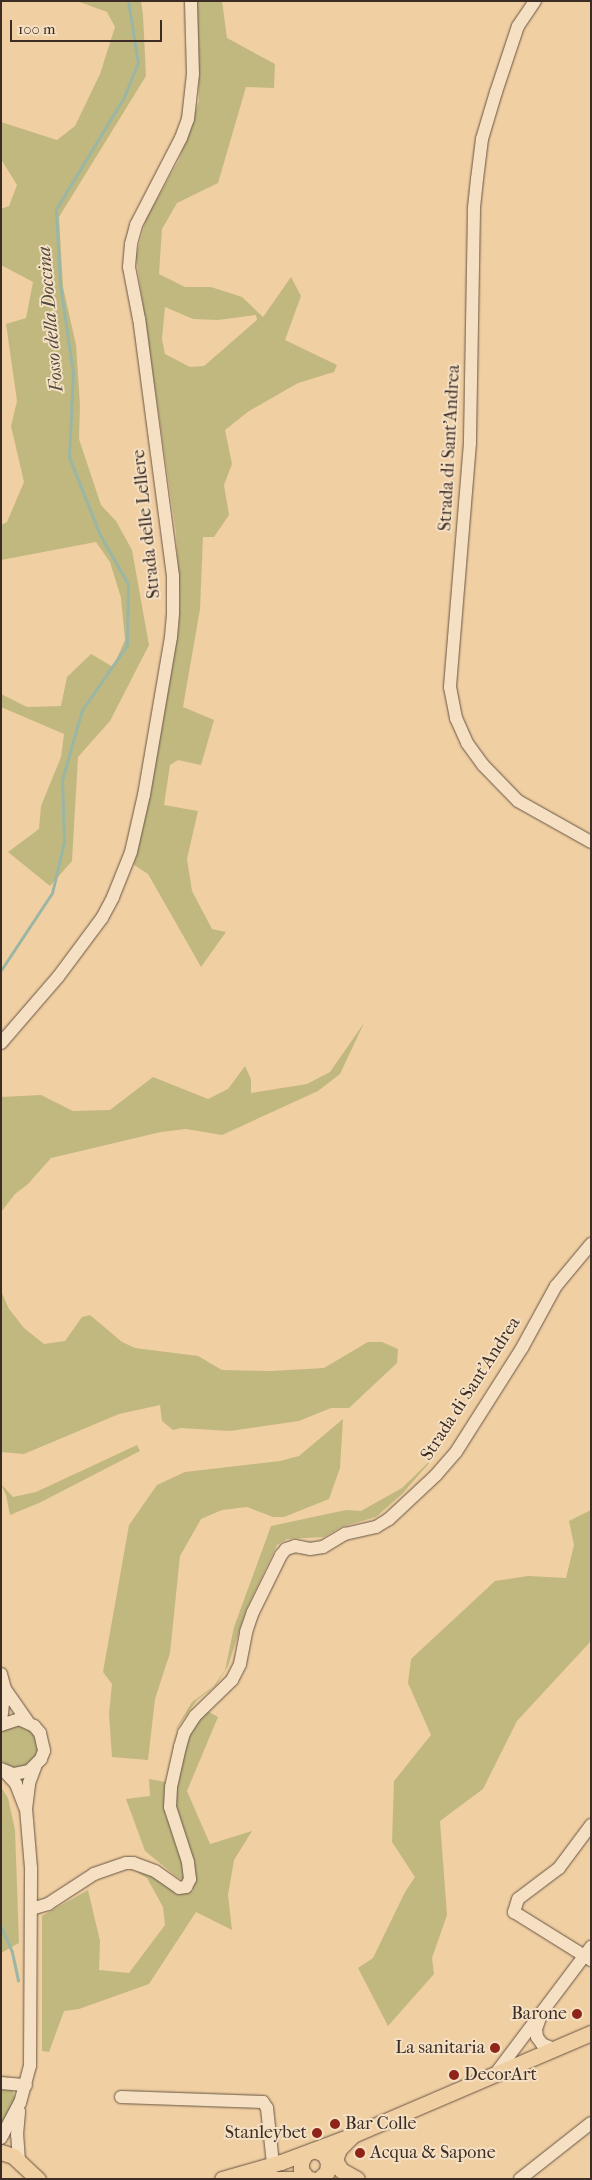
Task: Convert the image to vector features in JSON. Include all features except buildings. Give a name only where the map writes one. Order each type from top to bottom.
[{"type":"main road","points":[[222,2179],[273,2164],[353,2135],[591,2033]]},
{"type":"main road","points":[[353,2135],[339,2149],[335,2160],[341,2170],[357,2179]]},
{"type":"main road","points":[[307,2178],[301,2170],[301,2162],[310,2151]]},
{"type":"main road","points":[[310,2151],[318,2151],[327,2159],[328,2170],[319,2179]]},
{"type":"main road","points":[[1,2152],[13,2156],[22,2168],[38,2179]]},
{"type":"main road","points":[[273,2164],[282,2177]]},
{"type":"main road","points":[[252,2179],[282,2177],[311,2179]]},
{"type":"street","name":"Strada delle Lellere","points":[[1,1042],[58,978],[102,918],[114,897],[131,852],[144,794],[174,612],[173,576],[130,259],[131,244],[136,225],[181,138],[188,119],[193,74],[191,1]]},
{"type":"street","name":"Strada di Sant'Andrea","points":[[535,1],[518,26],[482,138],[474,210],[470,443],[450,687],[456,718],[467,743],[483,765],[518,801],[591,842]]},
{"type":"street","name":"Strada di Sant'Andrea","points":[[31,1909],[48,1904],[94,1874],[126,1862],[155,1870],[179,1888],[186,1887],[190,1875],[188,1862],[170,1807],[171,1787],[184,1733],[195,1716],[232,1680],[240,1664],[246,1632],[253,1612],[281,1555],[286,1549],[295,1546],[310,1549],[323,1547],[345,1534],[376,1527],[389,1519],[436,1475],[456,1452],[522,1348],[556,1286],[591,1244]]},
{"type":"street","points":[[1,1674],[5,1689],[26,1721],[40,1733],[44,1741],[41,1759],[35,1767],[29,1783],[26,1809],[30,1849],[31,2045],[26,2085],[20,2103],[1,2138]]},
{"type":"street","points":[[1,1721],[5,1689]]},
{"type":"street","points":[[1,1725],[12,1720],[26,1721]]},
{"type":"street","points":[[3,1770],[21,1774],[35,1767]]},
{"type":"street","points":[[3,1770],[16,1784],[26,1809]]},
{"type":"street","points":[[496,2073],[589,1954],[515,1914],[514,1909],[517,1900],[558,1868],[591,1825]]},
{"type":"street","points":[[541,2015],[536,2029],[537,2037],[542,2044],[554,2048]]},
{"type":"street","points":[[1,2083],[26,2085]]},
{"type":"street","points":[[121,2097],[263,2102],[267,2108],[273,2164]]},
{"type":"street","points":[[20,2103],[17,2134],[22,2168]]},
{"type":"street","points":[[520,2179],[591,2122]]},
{"type":"shaded area","points":[[77,1],[141,1],[143,15],[146,76],[59,217],[63,287],[76,345],[80,405],[79,439],[101,505],[116,521],[132,550],[149,645],[110,721],[78,757],[72,861],[50,886],[8,852],[39,829],[41,806],[61,757],[64,734],[1,707],[1,694],[27,707],[61,706],[67,677],[91,654],[113,667],[125,640],[121,598],[110,562],[96,542],[1,560],[1,525],[7,522],[24,482],[11,426],[17,401],[6,324],[26,318],[33,282],[1,265],[1,209],[9,206],[17,185],[1,159],[1,122],[57,140],[75,126],[100,74],[115,27],[107,12]]},
{"type":"shaded area","points":[[196,1],[222,1],[227,38],[275,64],[274,88],[246,87],[218,183],[177,203],[162,229],[159,274],[185,287],[211,287],[242,297],[263,317],[291,277],[301,296],[285,340],[337,365],[334,372],[298,383],[249,411],[225,430],[232,464],[224,485],[229,515],[214,537],[203,537],[200,609],[183,707],[214,720],[201,765],[178,760],[170,765],[164,805],[198,811],[187,859],[192,891],[212,929],[226,932],[201,967],[148,874],[134,865],[157,756],[178,631],[180,598],[176,533],[136,257],[146,219],[179,160],[199,101]],"holes":[[[165,307],[193,319],[218,320],[256,315],[257,320],[204,366],[190,367],[165,354],[162,339]]]},
{"type":"shaded area","points":[[364,1023],[340,1074],[318,1091],[222,1135],[186,1129],[161,1132],[51,1158],[28,1184],[15,1194],[1,1212],[1,1097],[41,1095],[73,1111],[110,1110],[153,1077],[208,1099],[228,1089],[245,1066],[251,1079],[251,1093],[307,1084],[330,1072]]},
{"type":"shaded area","points":[[1,1291],[9,1309],[24,1328],[44,1344],[65,1341],[82,1317],[90,1315],[122,1342],[135,1348],[198,1356],[222,1370],[271,1371],[324,1368],[368,1342],[382,1342],[398,1349],[397,1363],[349,1408],[331,1408],[299,1421],[230,1431],[181,1428],[173,1430],[162,1421],[160,1405],[119,1414],[24,1454],[1,1452]]},
{"type":"shaded area","points":[[343,1419],[340,1468],[329,1499],[284,1517],[273,1517],[247,1507],[222,1510],[201,1519],[180,1556],[170,1653],[155,1699],[148,1760],[112,1757],[109,1714],[112,1684],[103,1672],[129,1525],[157,1485],[185,1472],[280,1461],[299,1456]]},
{"type":"shaded area","points":[[137,1445],[140,1451],[39,1503],[10,1515],[6,1495],[1,1484],[13,1497],[36,1492]]},
{"type":"shaded area","points":[[438,1453],[402,1494],[376,1517],[341,1527],[324,1537],[287,1539],[277,1545],[246,1610],[228,1666],[216,1685],[197,1700],[174,1732],[192,1702],[214,1686],[225,1670],[234,1627],[271,1526],[346,1510],[361,1511],[402,1488]]},
{"type":"shaded area","points":[[591,1510],[591,1641],[517,1721],[483,1789],[440,1821],[447,1915],[432,1958],[434,1974],[388,2026],[358,1968],[373,1958],[405,1892],[415,1877],[392,1842],[394,1781],[431,1735],[408,1683],[411,1659],[495,1581],[528,1576],[566,1578],[574,1545],[569,1521]]},
{"type":"shaded area","points":[[207,1711],[218,1717],[187,1791],[210,1844],[252,1831],[234,1860],[228,1895],[232,1930],[196,1912],[149,1984],[79,2009],[64,2011],[49,2052],[42,2051],[42,1916],[88,1890],[100,1941],[99,1970],[129,1973],[165,1925],[163,1907],[147,1878],[137,1872],[140,1868],[178,1894],[193,1891],[194,1869],[172,1805],[176,1781],[192,1727]]},
{"type":"shaded area","points":[[20,1725],[27,1727],[37,1737],[39,1751],[26,1767],[12,1768],[1,1761],[1,1732],[6,1728]]},
{"type":"shaded area","points":[[149,1779],[166,1782],[165,1814],[178,1842],[185,1872],[183,1880],[145,1851],[126,1799],[150,1796]]},
{"type":"shaded area","points":[[1,1787],[8,1798],[15,1830],[19,1943],[1,1953]]},
{"type":"shaded area","points":[[1,2087],[12,2090],[16,2099],[1,2131]]},
{"type":"waterway","name":"Fosso della Doccina","points":[[1,970],[52,893],[64,842],[62,780],[82,710],[127,645],[128,584],[100,535],[69,457],[73,373],[60,284],[56,209],[124,97],[138,63],[128,1]]},
{"type":"waterway","points":[[1,1927],[12,1952],[18,1980]]},
{"type":"place","name":"Barone","points":[[577,2014]]},
{"type":"place","name":"La sanitaria","points":[[495,2048]]},
{"type":"place","name":"DecorArt","points":[[454,2075]]},
{"type":"place","name":"Bar Colle","points":[[335,2124]]},
{"type":"place","name":"Stanleybet","points":[[317,2133]]},
{"type":"place","name":"Acqua & Sapone","points":[[360,2153]]}]
